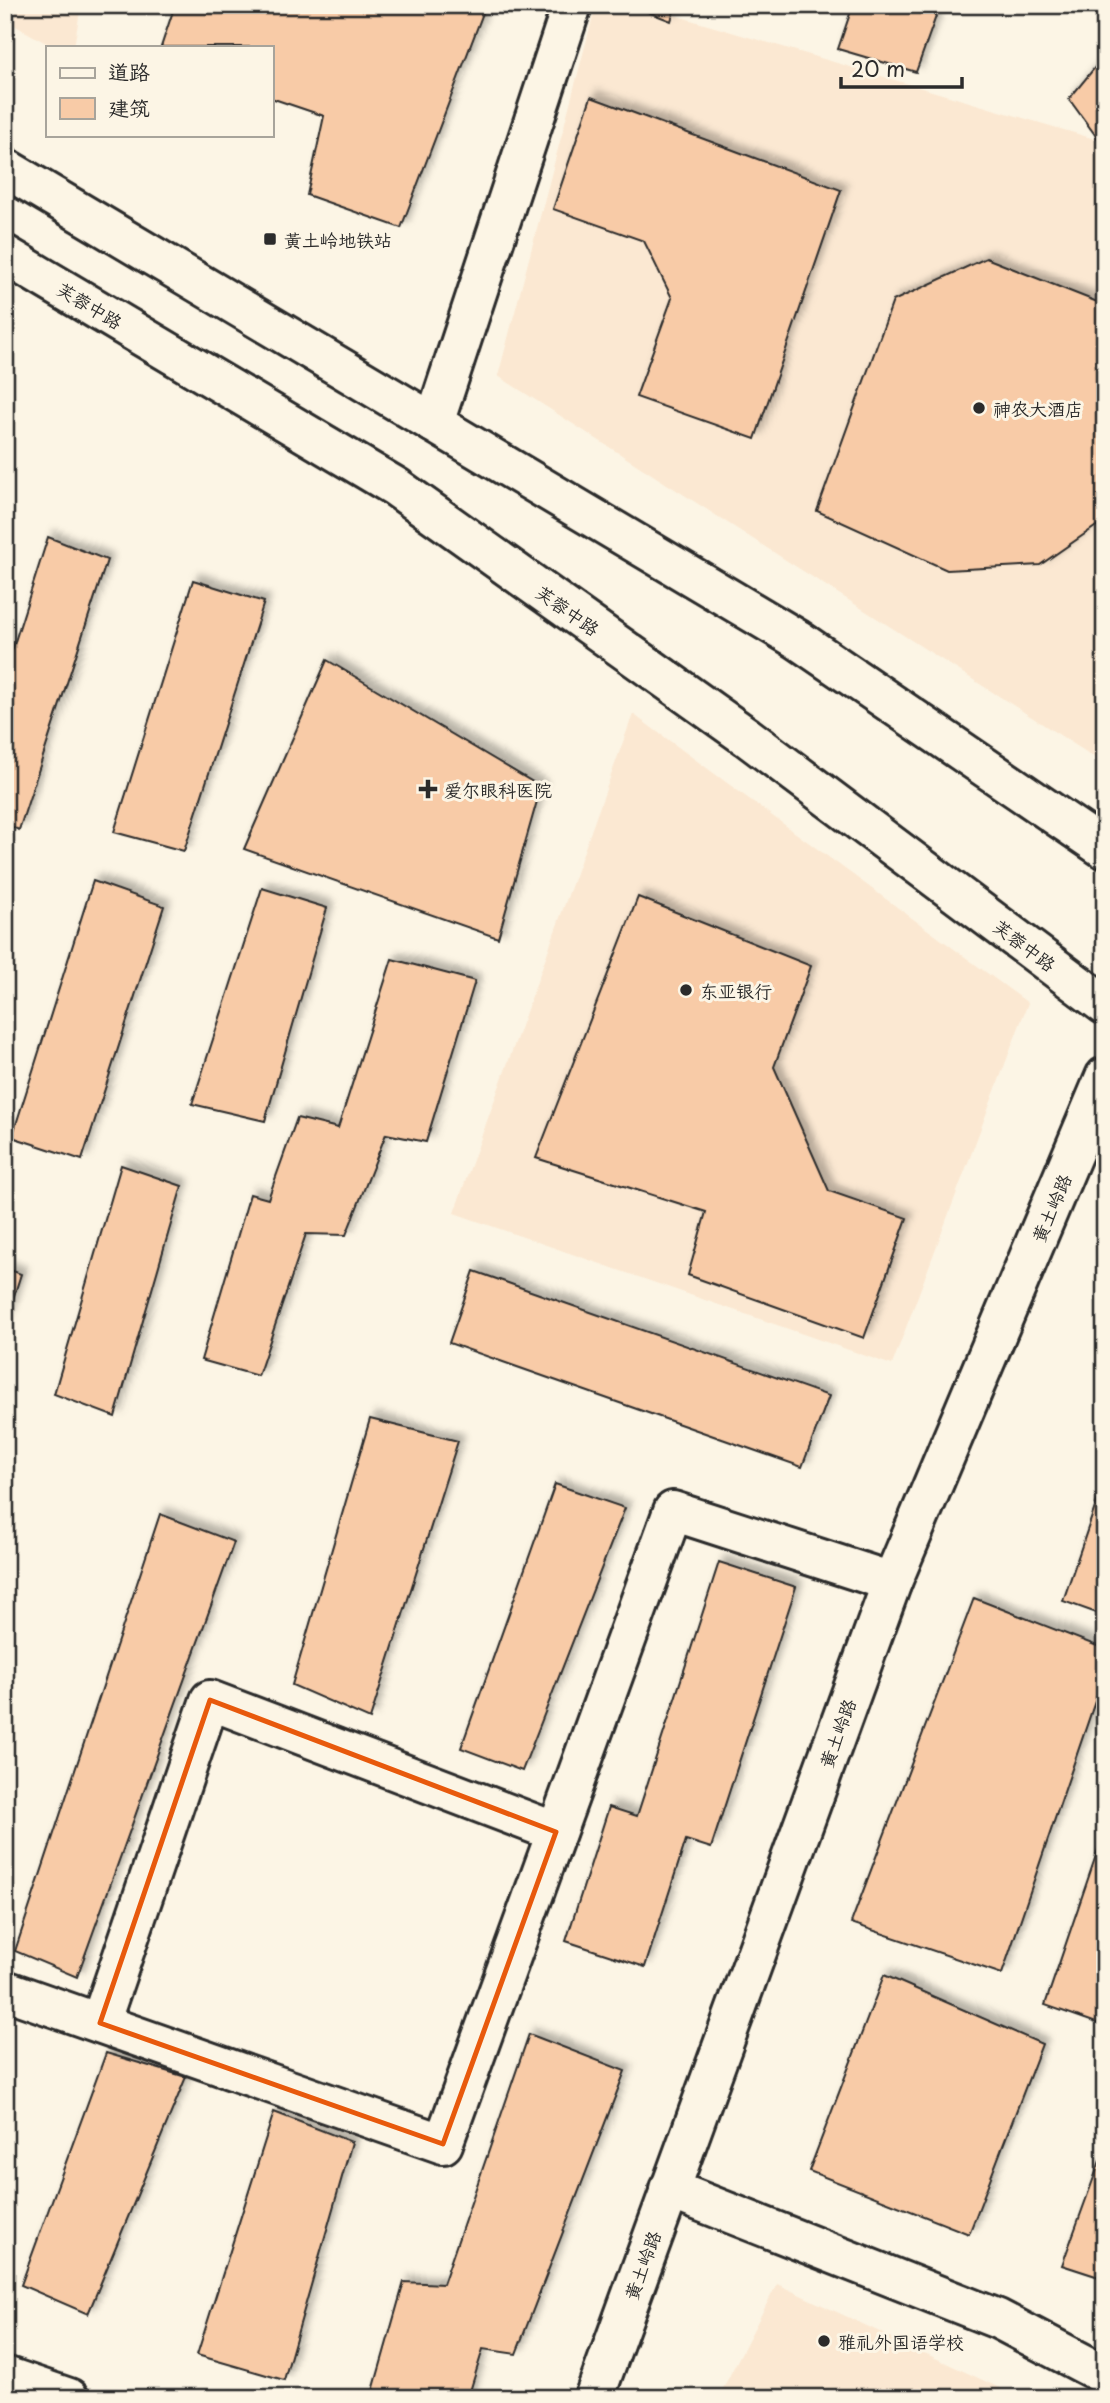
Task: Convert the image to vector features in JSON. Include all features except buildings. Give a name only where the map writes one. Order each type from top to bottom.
[{"type":"street","points":[[434,423],[572,5]]},
{"type":"street","points":[[5,168],[797,639],[1105,849]]},
{"type":"street","name":"芙蓉中路","points":[[5,255],[396,487],[747,737],[1105,1005]]},
{"type":"street","name":"黄土岭路","points":[[594,2398],[892,1582],[1105,1077]]},
{"type":"street","points":[[5,1990],[443,2144],[673,1511],[892,1582]]},
{"type":"street","points":[[100,2023],[210,1700],[556,1832]]},
{"type":"street","points":[[669,2189],[998,2319],[1105,2375]]},
{"type":"street","points":[[5,2376],[69,2398]]},
{"type":"highlighted area","points":[[210,1700],[556,1832],[443,2144],[100,2023]]},
{"type":"shaded area","points":[[5,5],[81,5],[74,46],[51,46],[5,20]]},
{"type":"shaded area","points":[[596,5],[640,5],[1105,142],[1105,764],[498,376]]},
{"type":"shaded area","points":[[633,714],[1028,1003],[892,1365],[454,1213]]},
{"type":"shaded area","name":"雅礼外国语学校","points":[[777,2284],[1021,2398],[718,2398]]},
{"type":"place","name":"黄土岭地铁站","points":[[270,239]]},
{"type":"place","name":"神农大酒店","points":[[979,408]]},
{"type":"place","name":"爱尔眼科医院","points":[[428,789]]},
{"type":"place","name":"东亚银行","points":[[686,990]]},
{"type":"place","name":"雅礼外国语学校","points":[[824,2341]]}]
